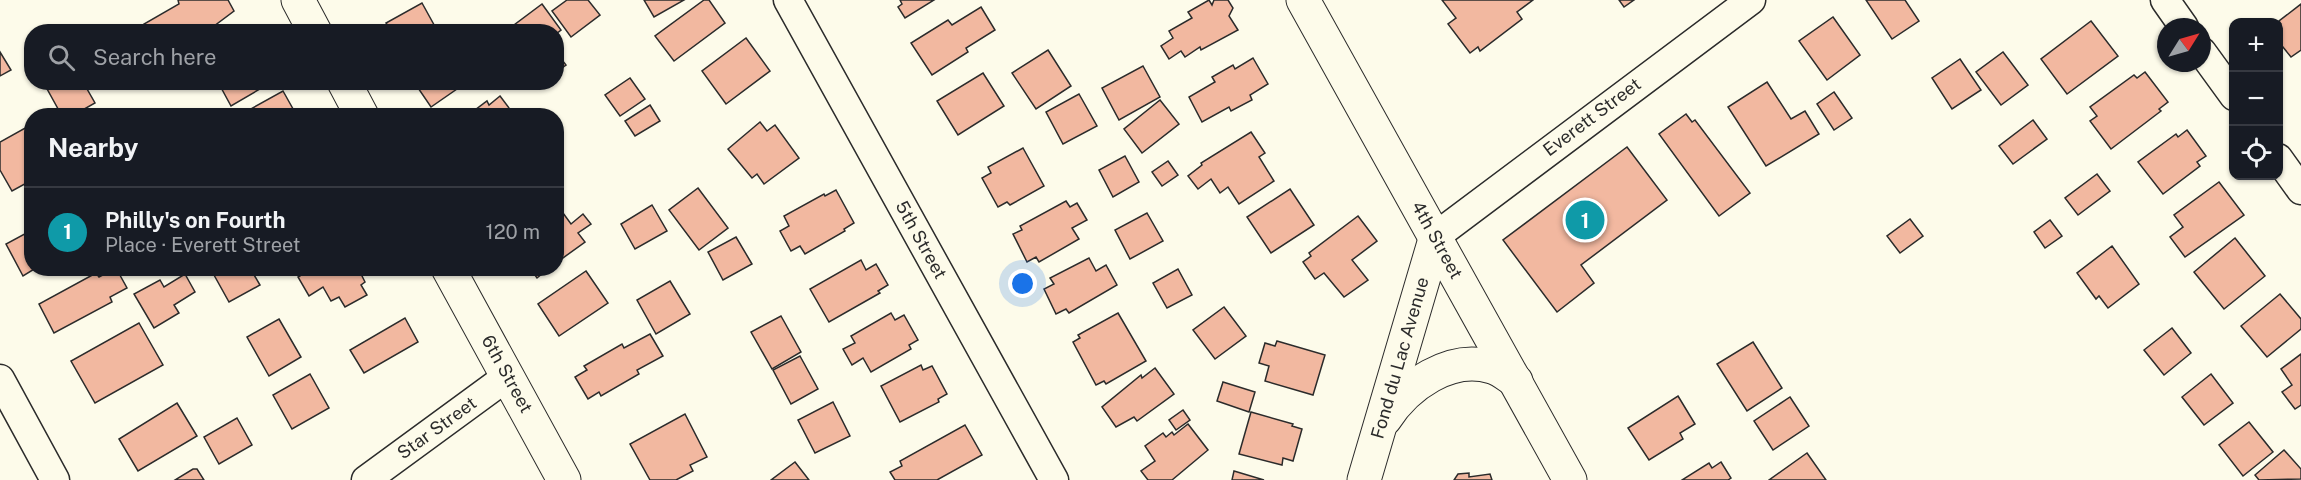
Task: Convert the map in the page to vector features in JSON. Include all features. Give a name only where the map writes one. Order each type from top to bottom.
[{"type":"street","points":[[298,0],[311,24]]},
{"type":"street","name":"5th Street","points":[[788,0],[1054,480]]},
{"type":"street","name":"4th Street","points":[[1303,0],[1570,480]]},
{"type":"street","name":"Everett Street","points":[[1436,236],[1751,0]]},
{"type":"street","points":[[2165,0],[2178,18]]},
{"type":"street","points":[[2211,64],[2229,89]]},
{"type":"street","points":[[348,90],[358,108]]},
{"type":"street","points":[[2283,165],[2301,190]]},
{"type":"street","name":"Fond du Lac Avenue","points":[[1364,480],[1436,236]]},
{"type":"street","name":"6th Street","points":[[452,276],[564,480]]},
{"type":"street","points":[[1379,428],[1396,401],[1427,378],[1441,371],[1476,364],[1492,367],[1516,381]]},
{"type":"street","name":"Star Street","points":[[366,480],[508,376]]},
{"type":"street","points":[[0,379],[56,480]]},
{"type":"building","points":[[178,0],[228,0],[234,11],[217,24],[144,24],[179,4]]},
{"type":"building","points":[[567,0],[588,0],[600,15],[571,37],[564,24],[562,24],[552,11]]},
{"type":"building","points":[[644,0],[684,0],[654,17]]},
{"type":"building","points":[[704,0],[709,0],[725,23],[674,61],[655,36]]},
{"type":"building","points":[[900,0],[934,0],[905,18],[898,7],[902,4]]},
{"type":"building","points":[[1209,0],[1212,5],[1214,0],[1228,0],[1233,8],[1229,16],[1238,30],[1201,50],[1200,47],[1185,57],[1181,51],[1169,59],[1161,46],[1173,38],[1169,31],[1192,18],[1188,12]]},
{"type":"building","points":[[1442,0],[1533,0],[1517,12],[1522,19],[1480,51],[1478,47],[1470,53],[1448,24],[1456,18]]},
{"type":"building","points":[[1619,0],[1634,0],[1624,7]]},
{"type":"building","points":[[1866,0],[1905,0],[1919,21],[1892,39]]},
{"type":"building","points":[[422,3],[434,24],[387,24]]},
{"type":"building","points":[[542,4],[557,24],[515,24]]},
{"type":"building","points":[[2301,4],[2301,50],[2291,57],[2283,47],[2283,18]]},
{"type":"building","points":[[981,7],[995,30],[966,48],[968,52],[932,75],[911,43],[948,20],[952,25]]},
{"type":"building","points":[[1833,17],[1860,55],[1827,80],[1799,41]]},
{"type":"building","points":[[2091,21],[2118,56],[2067,94],[2041,59]]},
{"type":"building","points":[[746,38],[770,71],[726,104],[702,71]]},
{"type":"building","points":[[1048,50],[1071,86],[1036,109],[1012,73]]},
{"type":"building","points":[[0,52],[11,70],[0,76]]},
{"type":"building","points":[[2003,52],[2028,85],[2001,105],[1976,72]]},
{"type":"building","points":[[1253,58],[1268,84],[1250,95],[1252,100],[1231,111],[1229,107],[1202,122],[1189,97],[1215,82],[1212,77],[1233,65],[1235,69]]},
{"type":"building","points":[[1960,59],[1981,90],[1952,109],[1932,78]]},
{"type":"building","points":[[1143,66],[1160,97],[1119,120],[1102,88]]},
{"type":"building","points":[[2145,72],[2168,102],[2159,109],[2161,111],[2111,149],[2090,121],[2097,116],[2090,107],[2134,75],[2137,78]]},
{"type":"building","points":[[983,73],[1004,106],[958,135],[937,101]]},
{"type":"building","points":[[630,78],[645,99],[620,116],[605,95]]},
{"type":"building","points":[[1767,82],[1791,119],[1805,111],[1819,134],[1766,166],[1728,107]]},
{"type":"building","points":[[48,90],[88,90],[95,103],[86,108],[58,108]]},
{"type":"building","points":[[222,90],[258,90],[231,106]]},
{"type":"building","points":[[419,90],[455,90],[431,107]]},
{"type":"building","points":[[283,91],[293,108],[253,108]]},
{"type":"building","points":[[1834,92],[1852,118],[1834,130],[1817,104]]},
{"type":"building","points":[[1079,94],[1097,126],[1063,144],[1046,112]]},
{"type":"building","points":[[500,96],[509,108],[478,108],[487,101],[489,105]]},
{"type":"building","points":[[1160,100],[1179,124],[1142,153],[1124,129]]},
{"type":"building","points":[[650,105],[660,121],[635,136],[625,121]]},
{"type":"building","points":[[1686,114],[1692,122],[1695,120],[1750,193],[1719,216],[1659,134]]},
{"type":"building","points":[[2033,120],[2047,139],[2013,164],[1999,146]]},
{"type":"building","points":[[760,122],[767,131],[775,125],[799,158],[764,184],[757,174],[752,178],[728,149]]},
{"type":"building","points":[[24,129],[24,184],[12,191],[0,170],[0,142]]},
{"type":"building","points":[[2187,130],[2206,156],[2197,162],[2200,166],[2163,194],[2138,162],[2176,134],[2178,137]]},
{"type":"building","points":[[1251,132],[1265,153],[1259,157],[1274,181],[1239,204],[1228,187],[1220,193],[1211,179],[1198,189],[1188,176],[1202,165],[1201,163]]},
{"type":"building","points":[[1627,147],[1667,200],[1581,265],[1594,283],[1557,312],[1503,240]]},
{"type":"building","points":[[1023,148],[1044,186],[1010,205],[1007,202],[998,207],[982,178],[991,173],[988,167]]},
{"type":"building","points":[[1125,156],[1139,182],[1113,197],[1099,170]]},
{"type":"building","points":[[1168,161],[1178,175],[1162,186],[1152,172]]},
{"type":"building","points":[[2097,174],[2110,191],[2078,215],[2065,198]]},
{"type":"building","points":[[2219,182],[2244,215],[2185,257],[2170,237],[2183,227],[2174,215]]},
{"type":"building","points":[[698,188],[728,228],[699,250],[669,210]]},
{"type":"building","points":[[1290,189],[1314,225],[1271,253],[1247,217]]},
{"type":"building","points":[[836,190],[854,223],[844,229],[845,231],[805,254],[800,246],[791,251],[780,231],[789,226],[784,216]]},
{"type":"building","points":[[1066,201],[1070,207],[1077,203],[1087,220],[1072,228],[1079,239],[1039,262],[1036,257],[1027,262],[1013,234],[1022,230],[1020,226]]},
{"type":"building","points":[[652,205],[667,231],[635,249],[621,224]]},
{"type":"building","points":[[1147,213],[1163,241],[1130,259],[1115,230]]},
{"type":"building","points":[[564,214],[571,224],[583,214],[591,224],[578,233],[585,242],[564,257]]},
{"type":"building","points":[[1358,216],[1377,241],[1352,260],[1368,280],[1344,297],[1324,273],[1315,279],[1303,262],[1311,256],[1309,253]]},
{"type":"building","points":[[1910,219],[1923,236],[1900,253],[1887,236]]},
{"type":"building","points":[[2050,220],[2062,236],[2045,248],[2034,232]]},
{"type":"building","points":[[24,234],[23,276],[6,244]]},
{"type":"building","points":[[736,237],[752,264],[723,280],[708,252]]},
{"type":"building","points":[[2235,238],[2265,276],[2224,309],[2194,272]]},
{"type":"building","points":[[2112,246],[2139,284],[2108,308],[2099,296],[2096,299],[2077,273]]},
{"type":"building","points":[[1089,258],[1096,271],[1106,265],[1117,285],[1069,313],[1066,309],[1056,314],[1044,289],[1054,284],[1050,278]]},
{"type":"building","points":[[861,260],[866,270],[876,264],[888,285],[878,291],[880,293],[829,322],[810,289]]},
{"type":"building","points":[[1178,269],[1192,295],[1167,308],[1153,283]]},
{"type":"building","points":[[586,271],[608,303],[559,336],[538,304]]},
{"type":"building","points":[[90,276],[120,276],[127,288],[110,297],[112,302],[54,333],[39,304]]},
{"type":"building","points":[[182,276],[186,276],[195,292],[174,305],[179,313],[154,328],[134,294],[160,280],[164,287]]},
{"type":"building","points":[[215,276],[255,276],[260,285],[229,302]]},
{"type":"building","points":[[362,276],[365,282],[361,285],[367,295],[345,307],[339,297],[331,301],[323,287],[309,296],[298,277]]},
{"type":"building","points":[[670,281],[690,314],[656,334],[637,300]]},
{"type":"building","points":[[2280,294],[2301,319],[2301,329],[2267,357],[2241,326]]},
{"type":"building","points":[[1224,307],[1246,336],[1215,359],[1193,330]]},
{"type":"building","points":[[891,313],[895,320],[904,315],[918,340],[909,345],[911,349],[871,372],[863,358],[852,365],[843,349],[855,343],[851,336]]},
{"type":"building","points":[[1118,313],[1146,361],[1106,384],[1104,381],[1096,385],[1073,342],[1080,338],[1078,335]]},
{"type":"building","points":[[781,316],[801,352],[772,369],[751,332]]},
{"type":"building","points":[[405,318],[418,342],[364,373],[350,350]]},
{"type":"building","points":[[279,319],[301,357],[269,376],[247,337]]},
{"type":"building","points":[[139,323],[163,365],[95,403],[71,361]]},
{"type":"building","points":[[2172,328],[2191,353],[2164,375],[2144,350]]},
{"type":"building","points":[[650,334],[663,356],[637,370],[639,374],[601,396],[599,392],[588,399],[575,377],[587,370],[584,366],[622,344],[624,348]]},
{"type":"building","points":[[1277,341],[1325,355],[1313,395],[1265,381],[1269,366],[1259,363],[1265,343],[1275,346]]},
{"type":"building","points":[[1753,342],[1782,388],[1747,411],[1717,364]]},
{"type":"building","points":[[2301,354],[2301,405],[2295,409],[2282,392],[2292,385],[2281,369]]},
{"type":"building","points":[[800,356],[818,389],[791,404],[773,370]]},
{"type":"building","points":[[921,365],[923,370],[932,366],[947,394],[938,399],[939,402],[900,422],[881,386]]},
{"type":"building","points":[[1155,368],[1174,394],[1137,421],[1134,417],[1116,427],[1102,407],[1141,375],[1142,378]]},
{"type":"building","points":[[310,374],[329,408],[292,429],[273,395]]},
{"type":"building","points":[[2211,374],[2233,403],[2204,425],[2182,397]]},
{"type":"building","points":[[1223,382],[1255,392],[1249,412],[1217,401]]},
{"type":"building","points":[[1678,396],[1695,424],[1680,433],[1683,439],[1649,460],[1628,428]]},
{"type":"building","points":[[1790,397],[1809,426],[1773,450],[1754,421]]},
{"type":"building","points":[[833,402],[850,436],[815,453],[798,420]]},
{"type":"building","points":[[177,403],[197,436],[138,471],[119,439]]},
{"type":"building","points":[[1183,410],[1190,420],[1176,430],[1169,420]]},
{"type":"building","points":[[1251,412],[1293,424],[1292,426],[1302,429],[1293,461],[1283,458],[1282,465],[1239,454]]},
{"type":"building","points":[[685,414],[707,457],[690,465],[693,471],[676,480],[650,480],[630,444]]},
{"type":"building","points":[[237,418],[252,445],[219,464],[204,437]]},
{"type":"building","points":[[2249,422],[2273,452],[2243,476],[2219,445]]},
{"type":"building","points":[[1188,424],[1208,450],[1172,480],[1148,480],[1141,471],[1155,461],[1145,446],[1163,433],[1166,437],[1172,432],[1174,435]]},
{"type":"building","points":[[965,425],[982,455],[937,480],[895,480],[890,472],[902,466],[900,461]]},
{"type":"building","points":[[2284,450],[2301,469],[2301,479],[2259,480],[2255,475]]},
{"type":"building","points":[[1807,453],[1826,480],[1769,480]]},
{"type":"building","points":[[795,462],[809,480],[771,480]]},
{"type":"building","points":[[1721,462],[1731,478],[1728,480],[1682,480],[1709,463],[1712,468]]},
{"type":"building","points":[[197,469],[204,480],[175,480]]},
{"type":"building","points":[[1234,471],[1264,480],[1232,480]]},
{"type":"building","points":[[1469,473],[1469,477],[1490,474],[1492,480],[1454,480],[1458,474]]},
{"type":"place","name":"Philly's on Fourth","points":[[1585,220]]}]
